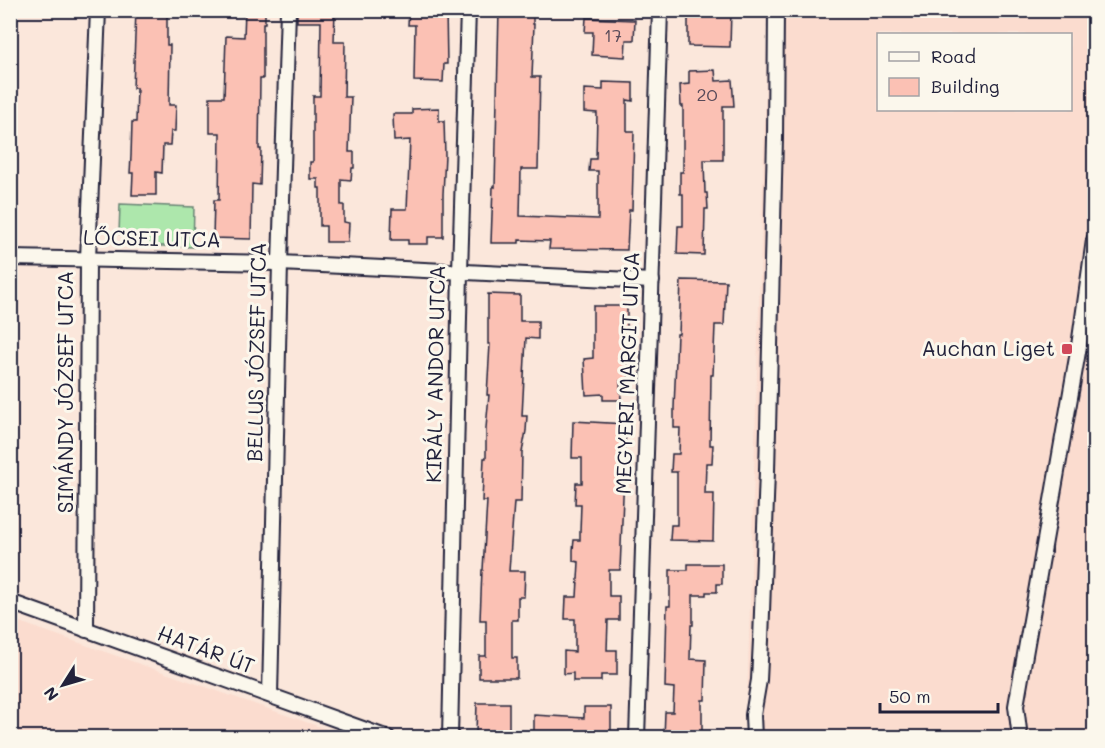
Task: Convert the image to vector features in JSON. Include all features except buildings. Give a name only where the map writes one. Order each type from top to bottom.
[{"type":"street","name":"SIMÁNDY JÓZSEF UTCA","points":[[86,630],[88,259],[98,10]]},
{"type":"street","name":"BELLUS JÓZSEF UTCA","points":[[270,695],[288,10]]},
{"type":"street","name":"KIRÁLY ANDOR UTCA","points":[[450,738],[468,10]]},
{"type":"street","name":"MEGYERI MARGIT UTCA","points":[[637,738],[660,10]]},
{"type":"street","points":[[754,738],[753,715],[759,680],[767,482],[776,138],[776,10]]},
{"type":"street","points":[[1020,738],[1016,706],[1079,346],[1095,240]]},
{"type":"street","name":"LŐCSEI UTCA","points":[[10,258],[280,263],[652,281]]},
{"type":"street","name":"HATÁR ÚT","points":[[10,602],[388,738]]},
{"type":"shaded area","points":[[768,11],[1094,11],[1094,737],[746,738]]},
{"type":"shaded area","points":[[11,619],[349,737],[11,737]]},
{"type":"green space","points":[[120,204],[194,207],[193,247],[134,245],[134,235],[119,234]]},
{"type":"place","name":"Auchan Liget","points":[[1067,349]]}]
